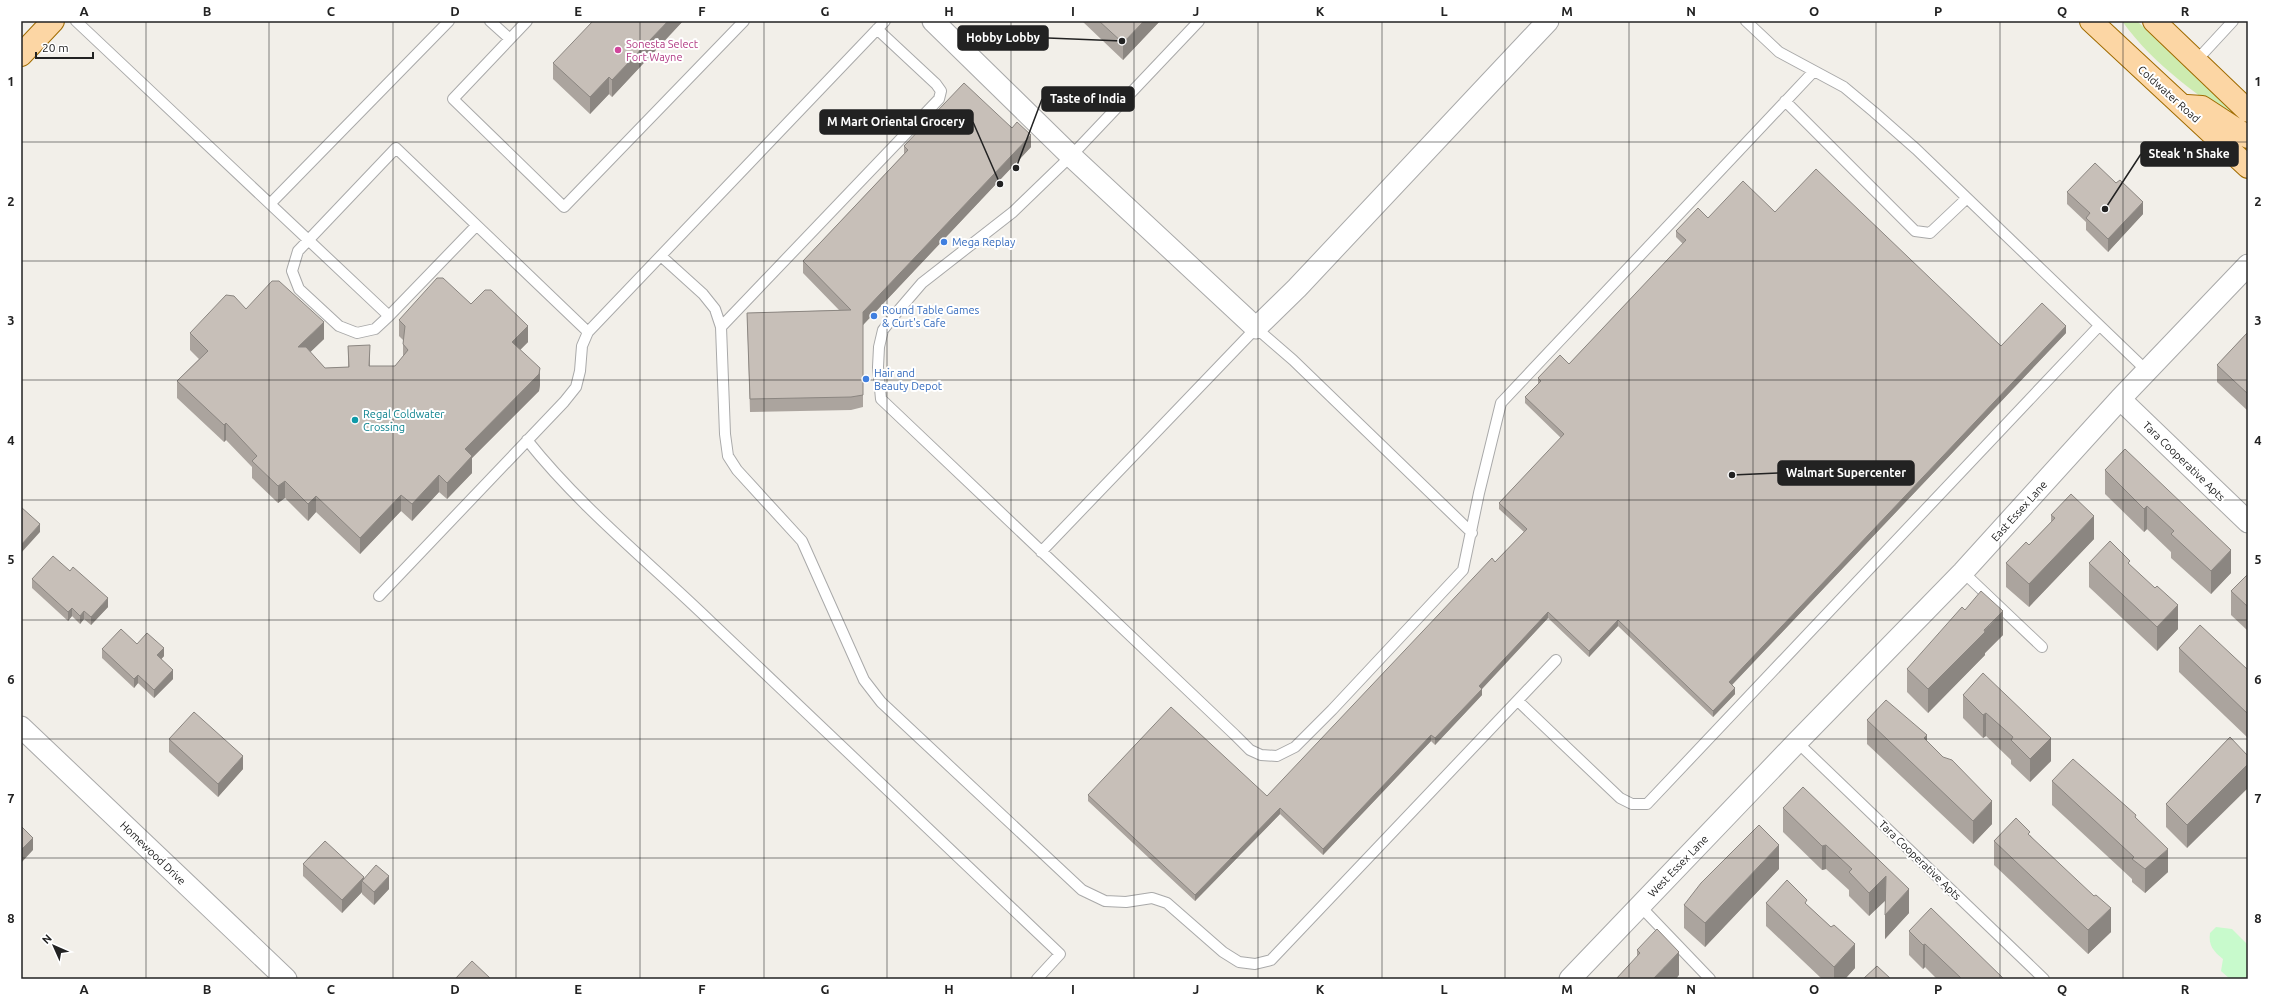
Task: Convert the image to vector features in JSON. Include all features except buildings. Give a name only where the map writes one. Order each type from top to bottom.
[{"type":"main road","points":[[21,55],[53,21]]},
{"type":"main road","name":"Coldwater Road","points":[[2091,21],[2248,167]]},
{"type":"main road","points":[[2154,21],[2248,111]]},
{"type":"main road","points":[[2182,106],[2202,107],[2248,137]]},
{"type":"street","points":[[933,21],[1071,156],[1256,328],[1297,288],[1548,21]]},
{"type":"street","name":"East Essex Lane","points":[[1792,747],[1963,572],[2120,399],[2248,265]]},
{"type":"street","name":"Tara Cooperative Apts","points":[[2120,399],[2248,522]]},
{"type":"street","name":"Homewood Drive","points":[[21,727],[286,979]]},
{"type":"street","name":"West Essex Lane","points":[[1570,979],[1792,747]]},
{"type":"lane","points":[[76,21],[389,316]]},
{"type":"lane","points":[[270,204],[449,21]]},
{"type":"lane","points":[[490,21],[510,38]]},
{"type":"lane","points":[[527,21],[453,99],[564,207],[744,21]]},
{"type":"lane","points":[[379,596],[576,387],[580,371],[582,346],[588,332],[885,21]]},
{"type":"lane","points":[[1200,21],[1071,156],[1013,212],[922,283],[883,330],[878,354],[878,367],[881,399],[1250,750],[1262,755],[1278,756],[1294,747],[1332,710],[1463,570],[1472,533],[1479,493],[1501,403],[1814,71]]},
{"type":"lane","points":[[1746,21],[1778,52],[1844,87],[1874,112],[1916,149],[1966,199],[2147,371]]},
{"type":"lane","points":[[2196,61],[2233,21]]},
{"type":"lane","points":[[721,327],[939,99],[940,91],[936,84],[877,29]]},
{"type":"lane","points":[[1785,102],[1914,231],[1930,233],[1966,199]]},
{"type":"lane","points":[[476,226],[375,329],[357,334],[339,326],[298,289],[292,271],[298,251],[396,148],[588,332]]},
{"type":"lane","points":[[660,256],[703,294],[715,309],[721,327],[725,434],[728,456],[737,470],[802,541],[864,680],[881,702],[1082,890],[1104,901],[1126,902],[1152,898],[1167,903],[1223,952],[1239,962],[1255,964],[1271,960],[1518,702],[1556,660]]},
{"type":"lane","points":[[1518,702],[1620,798],[1632,804],[1647,804],[2099,326]]},
{"type":"lane","points":[[1041,552],[1256,328],[1294,360],[1472,533]]},
{"type":"lane","points":[[527,440],[554,474],[593,514],[686,597],[1060,954],[1037,979]]},
{"type":"lane","points":[[1963,572],[2042,647]]},
{"type":"lane","name":"Tara Cooperative Apts","points":[[1792,747],[2044,979]]},
{"type":"lane","points":[[1640,906],[1710,979]]},
{"type":"green space","points":[[2122,21],[2137,21],[2248,126],[2248,130],[2180,81],[2149,53]]},
{"type":"green space","points":[[2216,927],[2232,929],[2248,945],[2248,979],[2230,979],[2221,971],[2223,959],[2214,951],[2210,941],[2210,933]]},
{"type":"place","name":"Hobby Lobby","points":[[1122,41]]},
{"type":"place","name":"Sonesta Select Fort Wayne","points":[[618,50]]},
{"type":"place","name":"Taste of India","points":[[1016,168]]},
{"type":"place","name":"M Mart Oriental Grocery","points":[[1000,184]]},
{"type":"place","name":"Steak 'n Shake","points":[[2105,209]]},
{"type":"place","name":"Mega Replay","points":[[944,242]]},
{"type":"place","name":"Round Table Games & Curt's Cafe","points":[[874,316]]},
{"type":"place","name":"Hair and Beauty Depot","points":[[866,379]]},
{"type":"place","name":"Regal Coldwater Crossing","points":[[355,420]]},
{"type":"place","name":"Walmart Supercenter","points":[[1732,475]]}]
